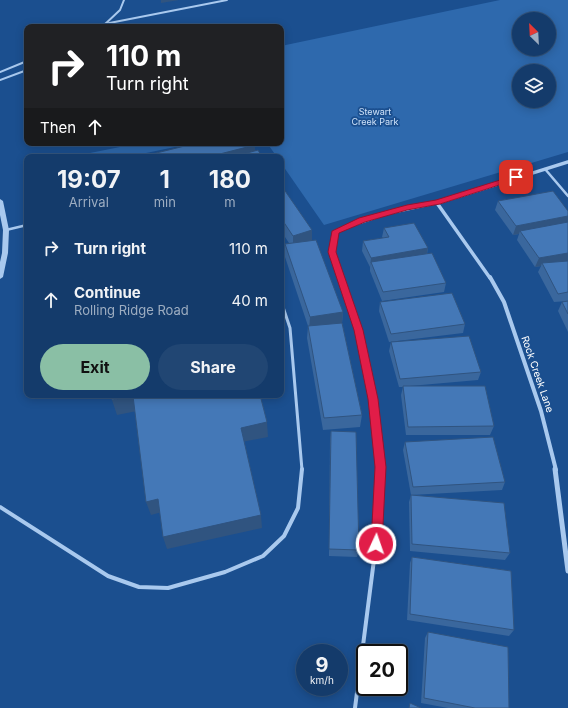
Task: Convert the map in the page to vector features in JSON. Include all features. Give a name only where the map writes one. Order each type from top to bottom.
[{"type":"street","points":[[437,203],[544,168],[568,162]]},
{"type":"street","points":[[0,201],[6,230],[5,253],[0,277]]},
{"type":"street","name":"Rock Creek Lane","points":[[437,203],[484,268],[504,302],[541,411],[555,466],[568,570]]},
{"type":"lane","points":[[105,24],[120,10],[124,0]]},
{"type":"lane","points":[[105,24],[227,0]]},
{"type":"lane","points":[[0,72],[24,62]]},
{"type":"lane","points":[[0,80],[24,71]]},
{"type":"lane","points":[[544,168],[568,196]]},
{"type":"lane","points":[[355,708],[376,544],[381,467],[373,399],[358,330],[332,252],[336,231],[362,220],[407,208],[437,203]]},
{"type":"lane","points":[[6,230],[24,226]]},
{"type":"lane","points":[[0,507],[108,576],[139,587],[168,588],[225,572],[263,556],[284,536],[298,508],[302,467],[290,328],[284,310]]},
{"type":"green space","name":"Stewart Creek Park","points":[[500,0],[568,0],[568,152],[324,225],[284,167],[284,154],[275,154],[269,146],[284,146],[284,45]]},
{"type":"green space","points":[[125,146],[180,146],[141,154],[85,154]]},
{"type":"building","points":[[185,146],[251,146],[220,154],[152,154]]},
{"type":"building","points":[[258,150],[260,154],[244,154]]},
{"type":"building","points":[[284,189],[312,230],[293,236],[284,222]]},
{"type":"building","points":[[553,191],[568,211],[568,216],[516,226],[498,201]]},
{"type":"building","points":[[568,222],[568,253],[539,258],[520,231]]},
{"type":"building","points":[[414,223],[428,248],[371,258],[363,241],[389,237],[384,228]]},
{"type":"building","points":[[316,240],[343,312],[310,317],[285,244]]},
{"type":"building","points":[[432,253],[446,283],[383,292],[371,262]]},
{"type":"building","points":[[568,261],[568,292],[558,294],[542,263]]},
{"type":"building","points":[[452,293],[465,324],[391,334],[380,302]]},
{"type":"building","points":[[568,301],[568,314],[562,302]]},
{"type":"building","points":[[342,323],[362,415],[324,418],[308,326]]},
{"type":"building","points":[[469,336],[481,372],[400,379],[391,342]]},
{"type":"building","points":[[403,386],[485,386],[494,426],[408,427]]},
{"type":"building","points":[[112,398],[122,398],[112,400]]},
{"type":"building","points":[[133,398],[261,398],[267,422],[241,428],[261,515],[163,537],[158,499],[146,502]]},
{"type":"building","points":[[331,431],[356,432],[359,550],[329,549]]},
{"type":"building","points":[[493,437],[505,482],[413,487],[405,442]]},
{"type":"building","points":[[411,495],[504,503],[510,553],[412,544]]},
{"type":"building","points":[[412,557],[511,571],[514,630],[410,614]]},
{"type":"building","points":[[428,632],[508,647],[509,708],[475,708],[424,698]]},
{"type":"building","points":[[410,703],[421,708],[409,708]]},
{"type":"route","points":[[376,544],[381,467],[373,399],[358,330],[332,252],[336,231],[362,220],[407,208],[437,203],[516,177]]}]
